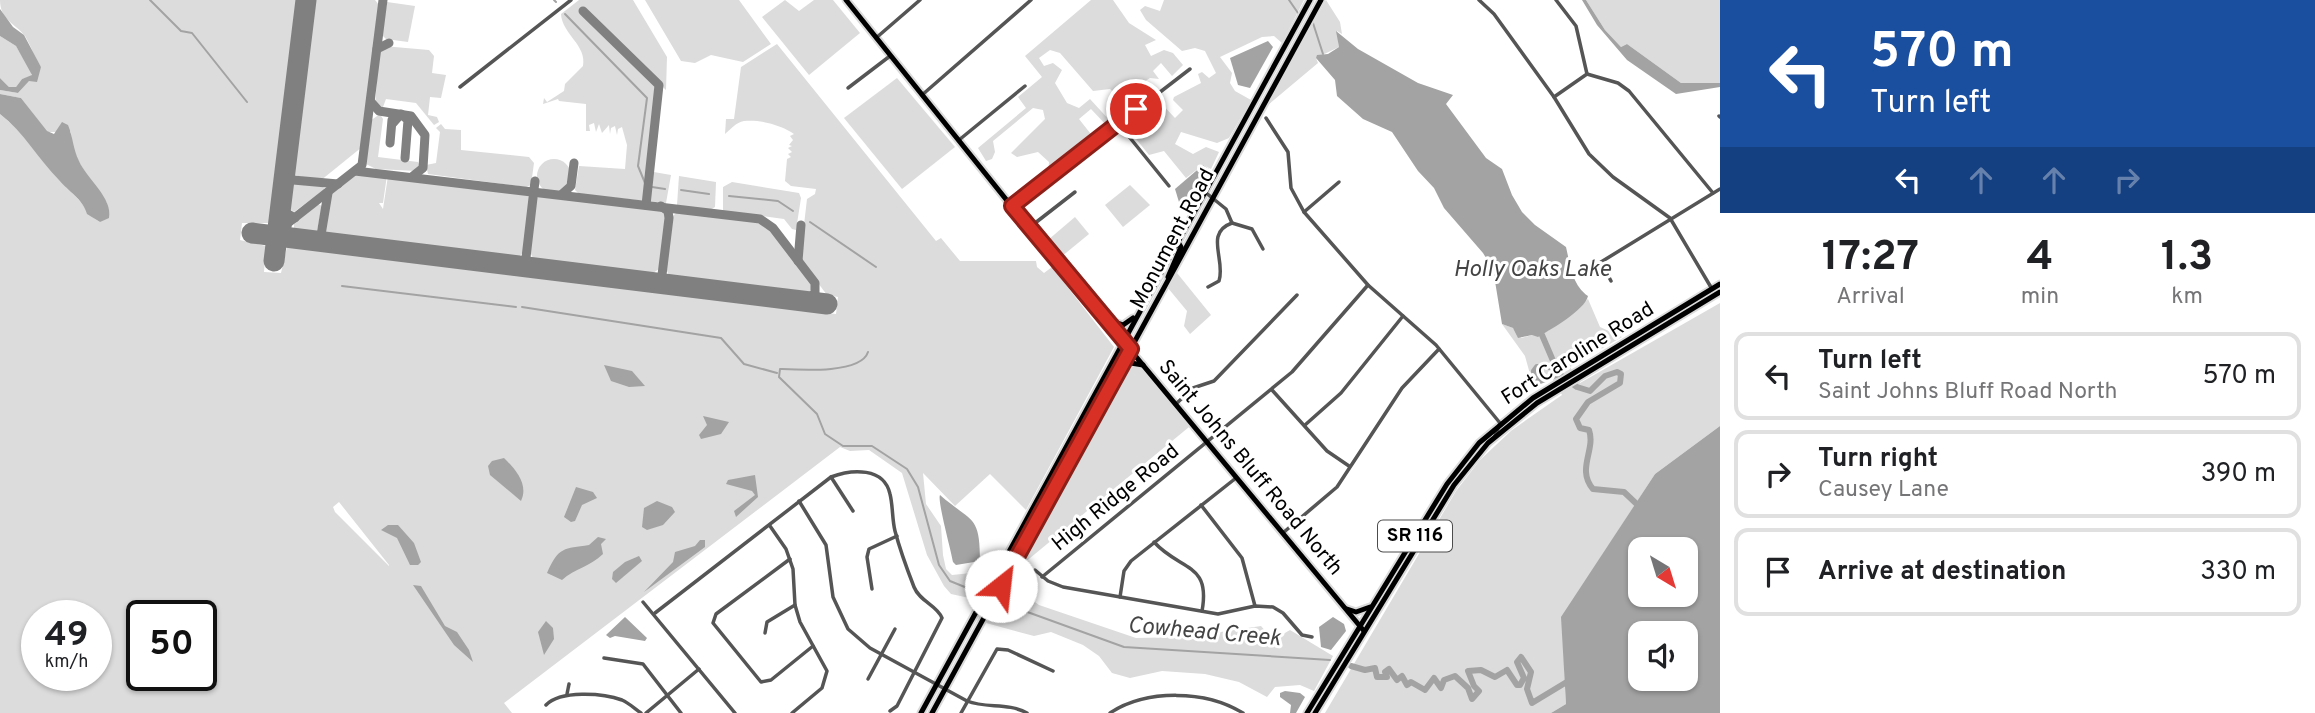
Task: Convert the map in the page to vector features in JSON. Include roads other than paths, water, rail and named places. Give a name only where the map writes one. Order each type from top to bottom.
[{"type":"main road","name":"Saint Johns Bluff Road North","points":[[846,0],[1030,228],[1177,402],[1362,629]]},
{"type":"main road","name":"Monument Road","points":[[921,713],[1310,0]]},
{"type":"main road","name":"Monument Road","points":[[932,713],[1321,0]]},
{"type":"main road","points":[[1168,282],[1171,265],[1181,247],[1178,242],[1185,241],[1195,231]]},
{"type":"main road","name":"Fort Caroline Road","points":[[1315,713],[1373,605],[1454,474],[1500,423],[1716,292],[1720,284]]},
{"type":"main road","points":[[1105,318],[1123,325],[1138,313]]},
{"type":"main road","points":[[1121,369],[1131,363],[1145,366]]},
{"type":"main road","name":"Fort Caroline Road","points":[[1307,713],[1454,485],[1493,438],[1557,387]]},
{"type":"main road","points":[[1031,512],[1039,517]]},
{"type":"main road","points":[[1345,607],[1356,612],[1373,605]]},
{"type":"street","points":[[460,87],[571,0]]},
{"type":"street","points":[[876,38],[920,0]]},
{"type":"street","points":[[922,95],[1031,0]]},
{"type":"street","points":[[1479,0],[1494,14],[1554,97],[1575,134],[1601,167],[1670,218],[1716,292]]},
{"type":"street","points":[[1556,0],[1576,26],[1587,74]]},
{"type":"street","points":[[848,88],[890,56]]},
{"type":"street","points":[[1012,206],[1190,69]]},
{"type":"street","points":[[1554,97],[1587,74]]},
{"type":"street","points":[[1587,74],[1618,83],[1629,91],[1713,193]]},
{"type":"street","points":[[958,140],[1025,86]]},
{"type":"street","points":[[1266,118],[1288,152],[1291,188],[1304,212],[1368,285],[1439,349],[1500,423],[1493,438]]},
{"type":"street","points":[[1118,122],[1169,186]]},
{"type":"street","points":[[1304,212],[1339,182]]},
{"type":"street","points":[[1611,281],[1601,262],[1720,189]]},
{"type":"street","points":[[1030,228],[1075,192]]},
{"type":"street","points":[[1205,192],[1226,209],[1232,223]]},
{"type":"street","points":[[1208,287],[1219,281],[1222,270],[1216,237],[1221,229],[1232,223],[1252,229],[1263,249]]},
{"type":"street","name":"High Ridge Road","points":[[1042,577],[1299,367],[1368,285]]},
{"type":"street","points":[[1177,402],[1193,388],[1214,381],[1297,295]]},
{"type":"street","points":[[1305,425],[1341,393],[1403,316]]},
{"type":"street","points":[[1284,532],[1331,493],[1402,388],[1439,349]]},
{"type":"street","points":[[1272,390],[1327,451],[1350,467]]},
{"type":"street","points":[[655,614],[831,477],[860,471],[882,479],[890,493],[897,536],[917,594],[941,616],[940,627],[897,706],[890,711]]},
{"type":"street","points":[[831,477],[853,511]]},
{"type":"street","points":[[1120,597],[1128,564],[1238,477]]},
{"type":"street","points":[[799,501],[826,545],[838,614],[858,640],[976,705],[1012,706],[1027,713]]},
{"type":"street","points":[[1201,505],[1242,558],[1255,606]]},
{"type":"street","points":[[770,526],[790,559],[795,605],[813,646],[824,662],[827,679],[822,688],[792,713]]},
{"type":"street","points":[[872,589],[867,557],[869,549],[897,536]]},
{"type":"street","points":[[1154,542],[1169,558],[1192,568],[1201,577],[1205,592],[1202,611]]},
{"type":"street","points":[[790,559],[716,614],[713,623],[756,679],[763,683],[771,680],[813,646]]},
{"type":"street","points":[[1035,570],[1042,577],[1063,587],[1202,611],[1223,614],[1255,606],[1279,610],[1302,635],[1312,637]]},
{"type":"street","points":[[643,602],[735,713]]},
{"type":"street","points":[[765,633],[770,619],[795,605]]},
{"type":"street","points":[[868,679],[895,629]]},
{"type":"street","points":[[961,713],[993,654],[1000,648],[1053,671]]},
{"type":"street","points":[[604,658],[643,664],[681,713]]},
{"type":"street","points":[[545,705],[557,696],[567,694],[623,700],[643,713],[699,669]]},
{"type":"street","points":[[567,694],[569,684]]},
{"type":"street","points":[[1110,713],[1134,702],[1168,695],[1219,701],[1243,713]]},
{"type":"water","points":[[1582,0],[1586,0],[1605,30],[1621,47],[1627,44],[1681,83],[1720,83],[1720,87],[1676,94],[1627,60],[1597,25]]},
{"type":"water","points":[[0,9],[13,27],[24,35],[41,67],[37,82],[29,81],[18,93],[0,90],[0,78],[9,87],[16,87],[22,79],[32,75],[16,46],[0,36]]},
{"type":"water","name":"Holly Oaks Lake","points":[[1336,31],[1358,49],[1418,83],[1453,95],[1446,104],[1486,158],[1502,169],[1522,212],[1566,247],[1575,280],[1588,296],[1581,307],[1538,337],[1532,335],[1518,338],[1513,328],[1502,324],[1493,269],[1483,253],[1444,208],[1434,188],[1418,171],[1392,132],[1363,119],[1337,96],[1335,80],[1316,58],[1317,55],[1328,54],[1339,47]]},
{"type":"water","points":[[1268,41],[1273,47],[1250,88],[1238,85],[1230,58]]},
{"type":"water","points":[[0,94],[21,98],[47,131],[54,134],[62,122],[68,125],[77,156],[107,203],[109,218],[100,222],[87,214],[79,200],[0,114]]},
{"type":"water","points":[[1203,165],[1209,169],[1191,202],[1184,205],[1179,202],[1175,189]]},
{"type":"water","points":[[604,365],[632,371],[645,386],[629,387],[611,381]]},
{"type":"water","points":[[703,416],[729,422],[721,434],[701,439],[699,435],[707,425]]},
{"type":"water","points":[[1720,426],[1720,713],[1551,713],[1566,704],[1561,617],[1655,474]]},
{"type":"water","points":[[504,458],[522,483],[521,501],[490,475],[488,466],[492,461]]},
{"type":"water","points":[[755,475],[758,497],[736,517],[734,511],[755,495],[752,491],[726,484],[728,480]]},
{"type":"water","points":[[576,487],[593,492],[597,498],[582,505],[575,521],[571,522],[564,517]]},
{"type":"water","points":[[940,495],[967,516],[976,527],[980,561],[956,565],[953,562]]},
{"type":"water","points":[[657,501],[672,507],[675,512],[663,525],[647,530],[642,527],[644,508]]},
{"type":"water","points":[[388,525],[398,525],[414,543],[421,562],[418,565],[410,565],[397,538],[381,530]]},
{"type":"water","points":[[598,537],[606,539],[601,544],[603,554],[598,558],[562,580],[547,573],[563,550],[589,545]]},
{"type":"water","points":[[700,540],[705,540],[705,547],[644,592],[673,562],[675,552],[695,546]]},
{"type":"water","points":[[639,556],[642,561],[616,583],[612,579],[613,572],[625,562]]},
{"type":"water","points":[[413,585],[421,586],[445,626],[457,632],[469,650],[473,662],[454,645]]},
{"type":"water","points":[[625,617],[647,638],[645,641],[615,636],[610,638],[606,635]]},
{"type":"water","points":[[1333,617],[1344,624],[1346,631],[1331,650],[1321,647],[1319,627]]},
{"type":"water","points":[[546,621],[553,628],[554,639],[544,655],[538,632]]},
{"type":"water","points":[[1280,693],[1300,693],[1305,697],[1296,713],[1290,713],[1291,705],[1280,697]]},
{"type":"waterway","points":[[150,0],[181,31],[192,33],[247,102]]},
{"type":"waterway","points":[[1289,0],[1298,13]]},
{"type":"waterway","points":[[565,14],[647,98],[638,166],[645,183]]},
{"type":"waterway","points":[[1313,23],[1323,54]]},
{"type":"waterway","points":[[652,187],[665,189]]},
{"type":"waterway","points":[[681,190],[709,194]]},
{"type":"waterway","points":[[729,196],[778,201],[793,211]]},
{"type":"waterway","points":[[810,222],[876,267]]},
{"type":"waterway","points":[[342,286],[516,307]]},
{"type":"waterway","points":[[522,307],[721,338],[744,364],[777,373]]},
{"type":"waterway","points":[[1542,335],[1554,363],[1553,367],[1537,367],[1534,371],[1535,378],[1540,381],[1559,374],[1577,387],[1590,391],[1605,376],[1617,372],[1621,374],[1620,383],[1588,402],[1576,419],[1580,428],[1589,430],[1586,474],[1593,489],[1624,492],[1643,510]]},
{"type":"waterway","name":"Cowhead Creek","points":[[868,352],[854,364],[829,369],[780,369],[779,377],[817,414],[825,434],[843,446],[872,446],[907,469],[918,487],[939,565],[950,581],[982,594]]},
{"type":"waterway","name":"Cowhead Creek","points":[[997,601],[1124,647],[1330,660]]},
{"type":"waterway","name":"Cowhead Creek","points":[[1351,666],[1365,670],[1375,668],[1377,677],[1387,677],[1385,672],[1389,669],[1397,680],[1402,676],[1407,685],[1411,682],[1425,690],[1434,678],[1441,688],[1444,680],[1455,676],[1468,688],[1472,699],[1479,691],[1468,671],[1481,670],[1495,677],[1507,670],[1517,685],[1520,685],[1524,678],[1517,662],[1521,657],[1531,672],[1527,689],[1532,703],[1570,680]]}]
